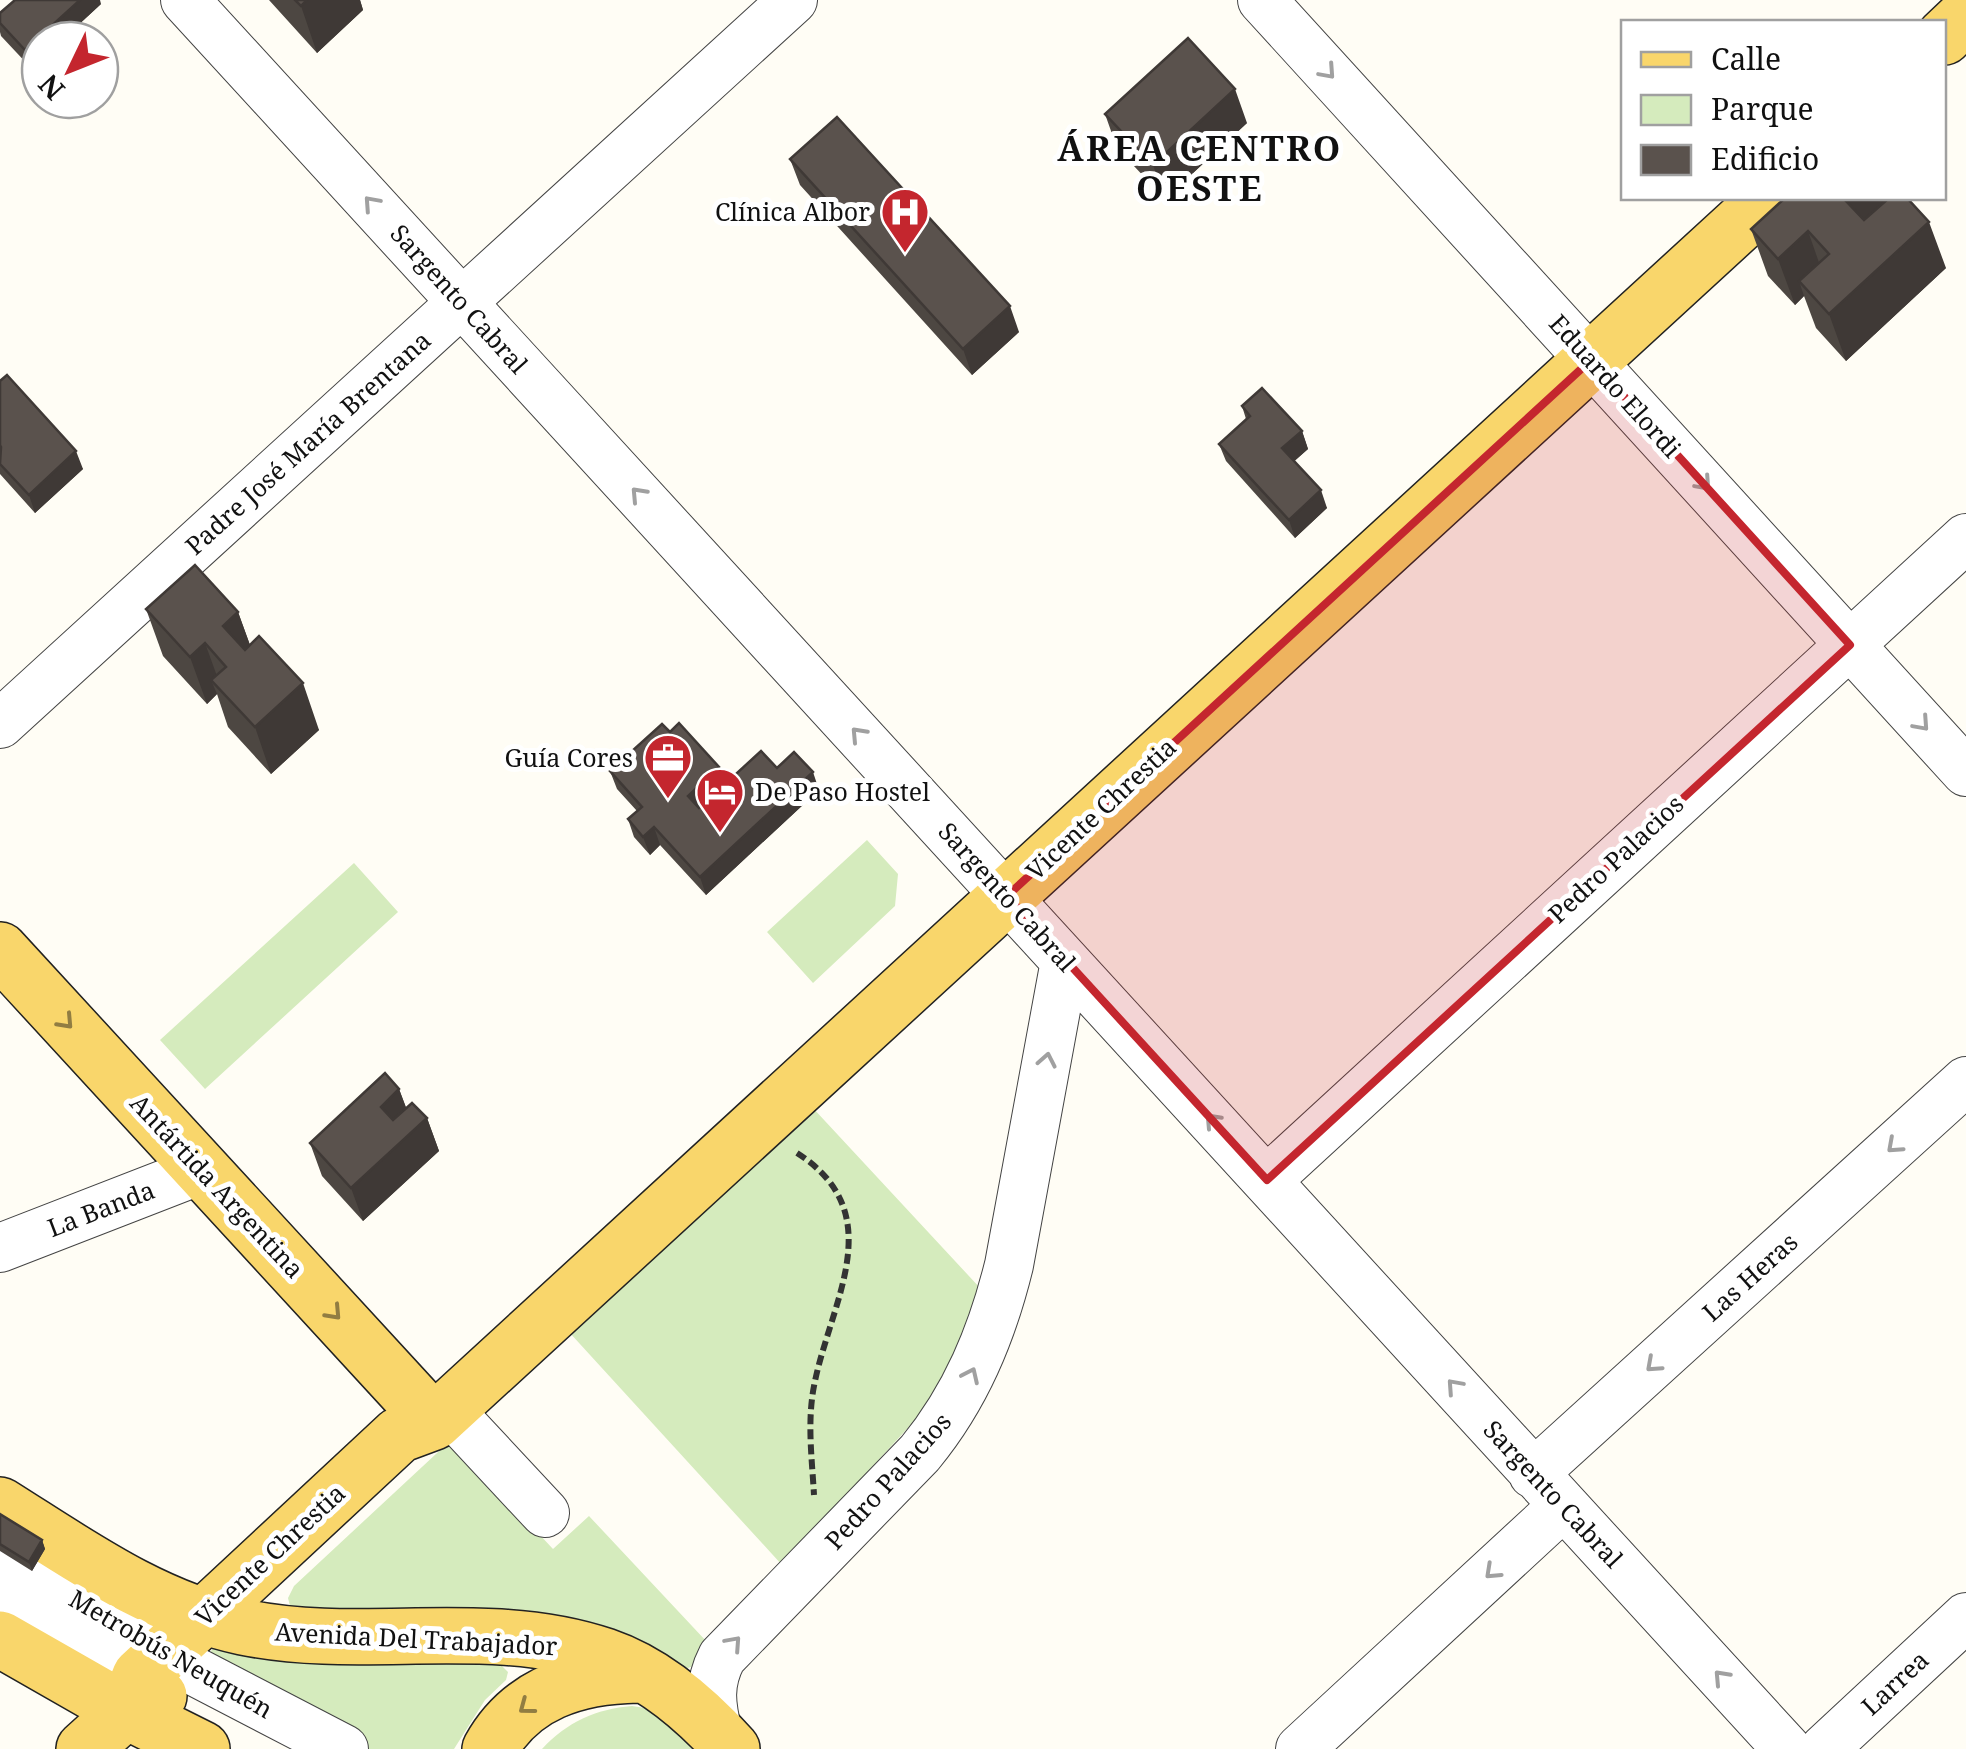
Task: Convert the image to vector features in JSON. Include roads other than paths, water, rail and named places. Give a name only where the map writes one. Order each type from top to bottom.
[{"type":"main road","points":[[1946,35],[1966,16]]},
{"type":"main road","name":"Vicente Chrestia","points":[[84,1749],[222,1621],[399,1434],[441,1415],[1766,200]]},
{"type":"main road","name":"Antártida Argentina","points":[[0,950],[201,1170],[441,1415]]},
{"type":"main road","name":"Avenida Del Trabajador","points":[[0,1506],[134,1589],[222,1621],[323,1638],[524,1640],[608,1657],[646,1675],[684,1701],[725,1741]]},
{"type":"main road","points":[[0,1639],[158,1681],[202,1749]]},
{"type":"main road","points":[[490,1749],[516,1714],[539,1697],[588,1678],[646,1675]]},
{"type":"street","name":"Sargento Cabral","points":[[185,0],[1787,1749]]},
{"type":"street","name":"Padre José María Brentana","points":[[0,724],[792,0]]},
{"type":"street","name":"Eduardo Elordi","points":[[1262,0],[1966,772]]},
{"type":"street","name":"Pedro Palacios","points":[[1267,1180],[1966,538]]},
{"type":"street","name":"Pedro Palacios","points":[[725,1741],[710,1700],[711,1684],[722,1657],[920,1452],[944,1423],[976,1364],[1001,1300],[1009,1265],[1065,961]]},
{"type":"street","name":"Las Heras","points":[[1300,1749],[1548,1490],[1966,1081]]},
{"type":"street","name":"La Banda","points":[[0,1248],[201,1170]]},
{"type":"street","name":"Antártida Argentina","points":[[441,1415],[545,1512]]},
{"type":"street","points":[[0,1521],[142,1609],[144,1621],[132,1625],[0,1543]]},
{"type":"street","name":"Metrobús Neuquén","points":[[0,1555],[158,1681],[344,1749]]},
{"type":"street","name":"Metrobús Neuquén","points":[[0,1589],[276,1749]]},
{"type":"street","points":[[0,1601],[108,1669],[109,1680],[98,1684],[0,1623]]},
{"type":"street","name":"Larrea","points":[[1824,1749],[1966,1618]]},
{"type":"place","name":"Clínica Albor","points":[[905,254]]},
{"type":"place","name":"Guía Cores","points":[[668,800]]},
{"type":"place","name":"De Paso Hostel","points":[[720,834]]},
{"type":"district","name":"ÁREA CENTRO OESTE","points":[[1200,169]]}]
